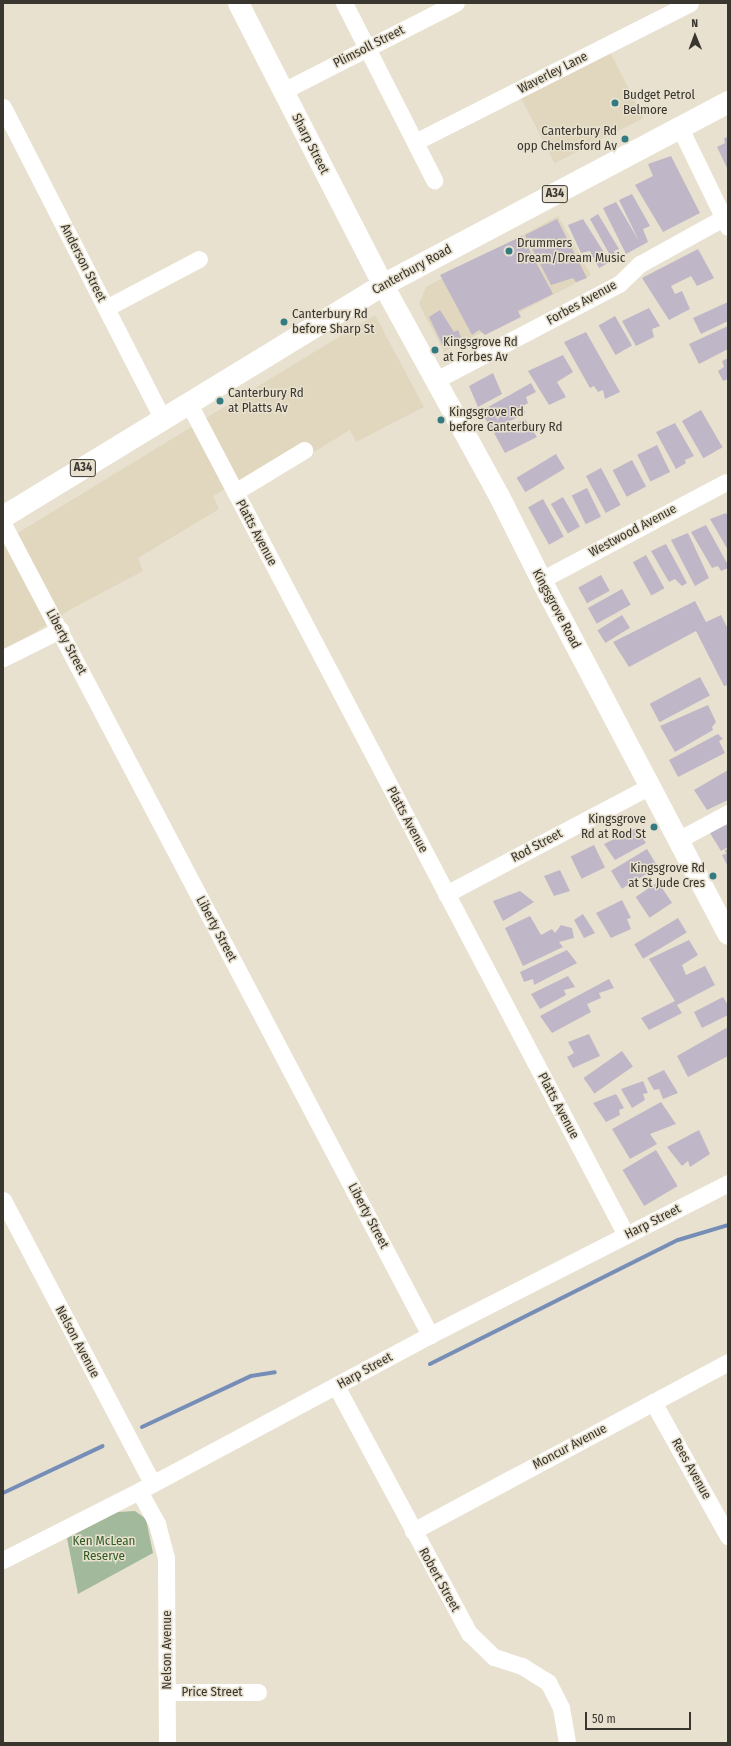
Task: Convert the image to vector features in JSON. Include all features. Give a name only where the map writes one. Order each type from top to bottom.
[{"type":"highway","name":"Canterbury Road","points":[[3,517],[383,285],[728,102]]},
{"type":"main road","name":"Sharp Street","points":[[238,3],[383,285]]},
{"type":"main road","name":"Kingsgrove Road","points":[[383,285],[499,496],[541,580],[728,934]]},
{"type":"street","points":[[344,3],[434,180]]},
{"type":"street","name":"Plimsoll Street","points":[[284,91],[456,3]]},
{"type":"street","name":"Waverley Lane","points":[[415,142],[690,3]]},
{"type":"street","name":"Anderson Street","points":[[3,107],[163,419]]},
{"type":"street","points":[[680,128],[726,222]]},
{"type":"street","name":"Forbes Avenue","points":[[436,380],[619,284],[640,264],[726,222]]},
{"type":"street","points":[[106,308],[199,259]]},
{"type":"street","name":"Platts Avenue","points":[[189,404],[626,1236]]},
{"type":"street","points":[[235,492],[304,450]]},
{"type":"street","name":"Westwood Avenue","points":[[541,580],[726,482]]},
{"type":"street","name":"Liberty Street","points":[[3,524],[430,1335]]},
{"type":"street","points":[[3,658],[60,630]]},
{"type":"street","name":"Rod Street","points":[[446,894],[650,786]]},
{"type":"street","points":[[678,840],[728,813]]},
{"type":"street","name":"Harp Street","points":[[3,1560],[145,1487],[430,1335],[728,1183]]},
{"type":"street","name":"Nelson Avenue","points":[[3,1200],[145,1487],[157,1524],[166,1558],[167,1743]]},
{"type":"street","name":"Moncur Avenue","points":[[412,1531],[728,1362]]},
{"type":"street","name":"Robert Street","points":[[336,1386],[412,1531],[469,1633],[494,1657],[522,1666],[548,1682],[561,1708],[567,1743]]},
{"type":"street","name":"Rees Avenue","points":[[653,1402],[728,1536]]},
{"type":"street","name":"Price Street","points":[[167,1692],[258,1692]]},
{"type":"shaded area","points":[[610,52],[644,118],[554,163],[521,97]]},
{"type":"shaded area","points":[[558,216],[591,275],[444,352],[419,304],[426,287]]},
{"type":"shaded area","points":[[375,315],[424,407],[356,442],[350,430],[309,455],[298,445],[213,496],[219,509],[138,558],[143,571],[71,609],[34,633],[3,650],[3,542]]},
{"type":"green space","name":"Ken McLean Reserve","points":[[135,1511],[146,1519],[153,1553],[78,1594],[67,1538],[118,1512]]},
{"type":"building","points":[[728,137],[728,170],[717,147],[725,143],[724,138]]},
{"type":"building","points":[[671,156],[700,213],[663,232],[635,185],[653,176],[648,164]]},
{"type":"building","points":[[632,194],[650,226],[643,229],[648,242],[626,254],[603,208],[616,202],[639,241],[619,200]]},
{"type":"building","points":[[598,214],[619,249],[614,251],[618,261],[612,259],[590,219]]},
{"type":"building","points":[[557,219],[587,278],[576,282],[573,278],[551,285],[525,235]]},
{"type":"building","points":[[583,219],[610,262],[599,268],[590,251],[581,253],[568,225]]},
{"type":"building","points":[[522,236],[553,294],[518,311],[521,317],[485,335],[479,330],[472,335],[440,275]]},
{"type":"building","points":[[698,249],[714,278],[697,286],[691,276],[671,286],[675,294],[682,291],[690,309],[669,320],[642,278]]},
{"type":"building","points":[[728,302],[728,321],[701,334],[693,318]]},
{"type":"building","points":[[649,308],[660,326],[652,329],[654,337],[636,346],[622,321]]},
{"type":"building","points":[[440,310],[454,332],[458,330],[461,337],[443,346],[429,317]]},
{"type":"building","points":[[615,316],[632,345],[616,355],[599,326]]},
{"type":"building","points":[[728,326],[728,349],[699,364],[689,344]]},
{"type":"building","points":[[586,332],[620,392],[605,399],[603,390],[598,392],[594,386],[590,388],[564,342]]},
{"type":"building","points":[[563,355],[573,372],[557,382],[566,397],[549,405],[528,371]]},
{"type":"building","points":[[728,358],[728,379],[723,381],[718,371],[724,367],[722,361]]},
{"type":"building","points":[[493,373],[502,394],[478,407],[469,386]]},
{"type":"building","points":[[531,383],[536,392],[526,397],[528,403],[523,406],[525,413],[492,431],[481,411]]},
{"type":"building","points":[[701,410],[722,447],[703,458],[682,421]]},
{"type":"building","points":[[525,419],[537,437],[505,453],[494,433]]},
{"type":"building","points":[[675,423],[694,456],[685,460],[686,463],[676,469],[656,432]]},
{"type":"building","points":[[657,445],[670,472],[650,482],[637,455]]},
{"type":"building","points":[[556,454],[565,469],[525,492],[517,478]]},
{"type":"building","points":[[632,460],[646,486],[627,497],[613,470]]},
{"type":"building","points":[[601,468],[621,505],[606,513],[586,476]]},
{"type":"building","points":[[587,488],[601,517],[586,524],[572,495]]},
{"type":"building","points":[[563,497],[580,526],[568,533],[551,504]]},
{"type":"building","points":[[543,499],[564,537],[549,545],[528,507]]},
{"type":"building","points":[[726,513],[728,517],[728,550],[710,519]]},
{"type":"building","points":[[706,525],[728,565],[728,568],[721,571],[718,566],[712,568],[691,532]]},
{"type":"building","points":[[688,533],[709,578],[695,586],[671,540]]},
{"type":"building","points":[[666,544],[687,583],[682,586],[675,579],[669,582],[651,551]]},
{"type":"building","points":[[646,555],[664,588],[651,596],[633,562]]},
{"type":"building","points":[[601,575],[610,591],[587,603],[578,588]]},
{"type":"building","points":[[622,589],[631,605],[597,624],[588,608]]},
{"type":"building","points":[[695,601],[706,622],[721,615],[728,629],[728,685],[724,686],[696,631],[629,667],[613,642]]},
{"type":"building","points":[[622,615],[630,628],[605,643],[597,630]]},
{"type":"building","points":[[700,677],[710,696],[660,722],[650,704]]},
{"type":"building","points":[[708,705],[716,722],[712,727],[713,730],[675,752],[660,726]]},
{"type":"building","points":[[718,734],[723,739],[719,741],[725,753],[678,777],[669,760]]},
{"type":"building","points":[[728,770],[728,800],[707,810],[694,790]]},
{"type":"building","points":[[728,824],[728,847],[721,851],[710,833]]},
{"type":"building","points":[[636,828],[646,843],[615,860],[604,844]]},
{"type":"building","points":[[594,845],[605,867],[582,879],[571,856]]},
{"type":"building","points":[[647,849],[658,867],[622,889],[611,871]]},
{"type":"building","points":[[728,849],[728,867],[722,855],[726,854],[725,850]]},
{"type":"building","points":[[560,870],[570,891],[554,896],[544,876]]},
{"type":"building","points":[[658,882],[672,903],[650,918],[636,897]]},
{"type":"building","points":[[520,891],[534,902],[503,921],[493,901]]},
{"type":"building","points":[[622,900],[631,918],[627,919],[631,929],[611,938],[596,913]]},
{"type":"building","points":[[583,914],[595,933],[584,938],[574,920]]},
{"type":"building","points":[[530,916],[541,935],[552,929],[555,933],[561,925],[572,928],[574,938],[559,942],[563,947],[523,966],[505,928]]},
{"type":"building","points":[[678,918],[687,933],[643,959],[634,944]]},
{"type":"building","points":[[689,940],[698,955],[682,965],[686,975],[705,966],[715,985],[677,1005],[682,1013],[649,1030],[641,1018],[675,1001],[649,959]]},
{"type":"building","points":[[567,950],[577,963],[534,985],[533,979],[524,982],[520,972]]},
{"type":"building","points":[[568,976],[575,987],[564,990],[566,995],[540,1009],[531,994]]},
{"type":"building","points":[[609,979],[614,988],[599,993],[601,998],[587,1004],[591,1012],[552,1033],[540,1016]]},
{"type":"building","points":[[723,997],[728,1005],[728,1015],[702,1028],[694,1012]]},
{"type":"building","points":[[728,1027],[728,1056],[688,1077],[677,1056]]},
{"type":"building","points":[[589,1034],[600,1056],[573,1068],[567,1057],[574,1053],[568,1042]]},
{"type":"building","points":[[622,1051],[633,1067],[594,1094],[583,1078]]},
{"type":"building","points":[[664,1070],[678,1093],[663,1099],[659,1089],[654,1090],[647,1078]]},
{"type":"building","points":[[643,1081],[648,1093],[643,1094],[645,1100],[632,1108],[621,1089]]},
{"type":"building","points":[[616,1094],[624,1108],[619,1110],[620,1115],[606,1122],[593,1103]]},
{"type":"building","points":[[661,1102],[676,1124],[650,1134],[657,1144],[630,1159],[612,1129]]},
{"type":"building","points":[[699,1130],[710,1154],[690,1167],[688,1161],[682,1166],[667,1147]]},
{"type":"building","points":[[656,1150],[678,1186],[644,1206],[623,1170]]},
{"type":"waterway","points":[[430,1364],[678,1240],[728,1225]]},
{"type":"waterway","points":[[142,1427],[251,1376],[275,1372]]},
{"type":"waterway","points":[[3,1493],[103,1446]]},
{"type":"place","name":"Budget Petrol Belmore","points":[[615,103]]},
{"type":"place","name":"Canterbury Rd opp Chelmsford Av","points":[[625,139]]},
{"type":"place","name":"Drummers Dream/Dream Music","points":[[509,251]]},
{"type":"place","name":"Canterbury Rd before Sharp St","points":[[284,322]]},
{"type":"place","name":"Kingsgrove Rd at Forbes Av","points":[[435,350]]},
{"type":"place","name":"Canterbury Rd at Platts Av","points":[[220,401]]},
{"type":"place","name":"Kingsgrove Rd before Canterbury Rd","points":[[441,420]]},
{"type":"place","name":"Kingsgrove Rd at Rod St","points":[[654,827]]},
{"type":"place","name":"Kingsgrove Rd at St Jude Cres","points":[[713,876]]}]
